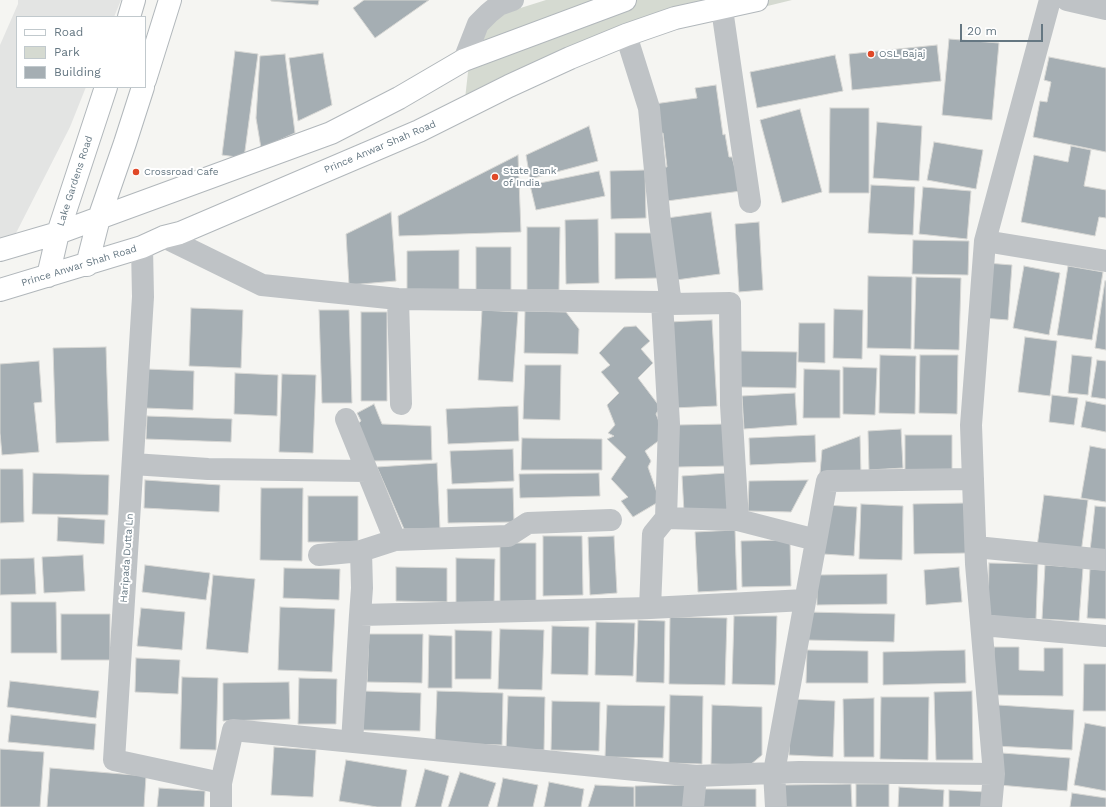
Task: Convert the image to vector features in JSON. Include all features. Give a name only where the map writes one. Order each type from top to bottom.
[{"type":"main road","points":[[129,16],[134,0]]},
{"type":"main road","points":[[146,77],[170,0]]},
{"type":"main road","points":[[0,250],[58,233],[332,133],[399,98],[464,60],[625,0]]},
{"type":"main road","name":"Prince Anwar Shah Road","points":[[0,290],[87,265],[142,247],[164,237],[180,232],[418,131],[515,83],[626,34],[675,18],[722,9],[757,0]]},
{"type":"main road","name":"Lake Gardens Road","points":[[48,276],[58,233],[106,88]]},
{"type":"main road","points":[[87,265],[99,218],[143,88]]},
{"type":"street","points":[[464,60],[485,6],[499,5],[513,0]]},
{"type":"street","points":[[991,807],[994,774],[976,547],[971,425],[985,241],[1050,0]]},
{"type":"street","points":[[1067,0],[1106,10]]},
{"type":"street","points":[[722,9],[750,202]]},
{"type":"street","points":[[626,34],[649,108],[666,303],[668,424],[666,518],[653,534],[650,608]]},
{"type":"street","points":[[164,237],[262,285],[398,298],[730,303],[731,405],[738,520]]},
{"type":"street","points":[[985,241],[1106,261]]},
{"type":"street","name":"Haripada Dutta Ln","points":[[142,247],[143,297],[114,760],[221,783]]},
{"type":"street","points":[[398,298],[401,404]]},
{"type":"street","points":[[346,419],[395,540]]},
{"type":"street","points":[[133,464],[208,469],[367,471]]},
{"type":"street","points":[[776,807],[774,772],[827,481],[973,478]]},
{"type":"street","points":[[666,518],[738,520],[816,540]]},
{"type":"street","points":[[320,555],[362,550],[395,540],[508,536],[528,523],[611,520]]},
{"type":"street","points":[[976,547],[1106,560]]},
{"type":"street","points":[[352,742],[362,588],[362,550]]},
{"type":"street","points":[[360,615],[650,608],[805,600]]},
{"type":"street","points":[[982,625],[1106,636]]},
{"type":"street","points":[[221,807],[221,783],[233,730],[696,776],[774,772],[994,774]]},
{"type":"street","points":[[693,807],[696,776]]},
{"type":"shaded area","points":[[18,0],[121,0],[114,16],[16,16],[16,88],[86,88],[70,127],[14,237],[0,249],[0,45],[18,4]]},
{"type":"green space","points":[[546,0],[792,0],[690,25],[642,41],[464,108],[469,63],[492,17]]},
{"type":"building","points":[[271,0],[319,0],[318,5]]},
{"type":"building","points":[[364,0],[429,0],[375,38],[353,8]]},
{"type":"building","points":[[949,39],[999,43],[992,120],[942,115]]},
{"type":"building","points":[[937,45],[941,81],[852,90],[849,54]]},
{"type":"building","points":[[235,51],[258,54],[244,158],[222,155]]},
{"type":"building","points":[[323,53],[332,105],[298,121],[289,58]]},
{"type":"building","points":[[285,54],[295,133],[261,148],[256,118],[260,56]]},
{"type":"building","points":[[835,55],[843,91],[757,108],[750,72]]},
{"type":"building","points":[[1049,57],[1106,68],[1106,152],[1033,137],[1040,101],[1047,102],[1051,82],[1044,80]]},
{"type":"building","points":[[716,85],[723,135],[725,134],[729,157],[732,157],[741,191],[667,201],[663,167],[667,167],[663,133],[658,134],[654,104],[697,98],[695,88]]},
{"type":"building","points":[[830,108],[869,108],[869,193],[829,193]]},
{"type":"building","points":[[800,109],[822,192],[782,203],[760,120]]},
{"type":"building","points":[[877,122],[922,126],[919,181],[873,178]]},
{"type":"building","points":[[589,126],[598,161],[530,179],[526,155]]},
{"type":"building","points":[[934,142],[983,150],[976,189],[927,180]]},
{"type":"building","points":[[1071,146],[1091,150],[1084,186],[1106,190],[1106,218],[1099,217],[1095,236],[1021,222],[1034,155],[1068,162]]},
{"type":"building","points":[[518,155],[521,232],[399,236],[398,216]]},
{"type":"building","points":[[645,170],[646,218],[611,219],[610,171]]},
{"type":"building","points":[[599,171],[605,196],[536,210],[530,185]]},
{"type":"building","points":[[871,185],[915,187],[913,235],[868,233]]},
{"type":"building","points":[[923,187],[971,191],[967,239],[919,234]]},
{"type":"building","points":[[391,212],[396,281],[349,285],[346,234]]},
{"type":"building","points":[[711,212],[720,274],[676,280],[667,218]]},
{"type":"building","points":[[598,219],[599,283],[566,284],[565,220]]},
{"type":"building","points":[[759,222],[763,290],[739,292],[735,224]]},
{"type":"building","points":[[527,227],[560,227],[559,290],[527,290]]},
{"type":"building","points":[[615,233],[658,233],[659,278],[615,279]]},
{"type":"building","points":[[913,240],[969,241],[968,275],[912,274]]},
{"type":"building","points":[[476,247],[511,247],[511,296],[476,296]]},
{"type":"building","points":[[459,250],[459,290],[407,290],[407,251]]},
{"type":"building","points":[[987,263],[1012,265],[1008,320],[983,318]]},
{"type":"building","points":[[1024,266],[1060,273],[1049,335],[1013,328]]},
{"type":"building","points":[[1068,266],[1103,272],[1092,340],[1057,335]]},
{"type":"building","points":[[868,276],[912,277],[911,349],[867,348]]},
{"type":"building","points":[[916,277],[961,278],[959,350],[914,349]]},
{"type":"building","points":[[1106,281],[1106,350],[1095,348]]},
{"type":"building","points":[[191,308],[243,310],[241,368],[189,366]]},
{"type":"building","points":[[834,309],[863,310],[862,359],[833,358]]},
{"type":"building","points":[[319,310],[349,310],[352,403],[322,403]]},
{"type":"building","points":[[482,310],[518,312],[513,382],[478,380]]},
{"type":"building","points":[[525,311],[566,312],[579,329],[578,354],[524,353]]},
{"type":"building","points":[[361,312],[387,312],[387,401],[361,401]]},
{"type":"building","points":[[712,320],[717,406],[673,408],[669,322]]},
{"type":"building","points":[[799,323],[825,323],[825,363],[798,362]]},
{"type":"building","points":[[636,326],[650,341],[641,349],[653,363],[638,378],[660,407],[656,414],[665,436],[645,451],[651,461],[648,467],[660,501],[633,517],[621,501],[628,497],[611,479],[626,457],[607,439],[614,436],[608,433],[615,425],[607,405],[619,393],[601,372],[610,365],[599,353],[624,327]]},
{"type":"building","points":[[1025,337],[1057,341],[1050,396],[1018,392]]},
{"type":"building","points":[[106,347],[109,441],[56,443],[53,348]]},
{"type":"building","points":[[739,351],[797,352],[796,388],[738,387]]},
{"type":"building","points":[[880,355],[916,356],[915,414],[879,413]]},
{"type":"building","points":[[920,355],[958,355],[957,414],[919,413]]},
{"type":"building","points":[[1072,355],[1092,357],[1088,395],[1068,393]]},
{"type":"building","points":[[1097,360],[1106,361],[1106,399],[1091,397]]},
{"type":"building","points":[[39,361],[42,402],[34,403],[39,452],[2,455],[0,433],[0,364]]},
{"type":"building","points":[[525,365],[561,365],[560,420],[523,419]]},
{"type":"building","points":[[843,367],[877,368],[875,415],[843,414]]},
{"type":"building","points":[[146,369],[194,371],[193,410],[145,408]]},
{"type":"building","points":[[804,369],[840,370],[840,418],[803,418]]},
{"type":"building","points":[[235,373],[278,375],[277,416],[234,414]]},
{"type":"building","points":[[282,374],[316,375],[313,453],[279,452]]},
{"type":"building","points":[[795,393],[797,425],[744,429],[742,396]]},
{"type":"building","points":[[1052,395],[1078,398],[1074,425],[1049,422]]},
{"type":"building","points":[[1086,401],[1106,405],[1106,432],[1081,427]]},
{"type":"building","points":[[374,404],[382,424],[431,426],[432,460],[373,461],[353,427],[361,421],[357,413]]},
{"type":"building","points":[[518,406],[519,441],[448,444],[446,409]]},
{"type":"building","points":[[147,416],[232,419],[231,442],[146,439]]},
{"type":"building","points":[[726,424],[728,466],[678,467],[677,425]]},
{"type":"building","points":[[901,429],[903,468],[869,470],[868,431]]},
{"type":"building","points":[[815,435],[816,462],[750,465],[749,438]]},
{"type":"building","points":[[905,435],[952,435],[952,472],[905,472]]},
{"type":"building","points":[[860,436],[861,474],[820,473],[822,450]]},
{"type":"building","points":[[522,438],[602,439],[602,470],[521,470]]},
{"type":"building","points":[[1090,446],[1106,449],[1106,502],[1081,498]]},
{"type":"building","points":[[513,449],[514,481],[452,484],[450,451]]},
{"type":"building","points":[[437,463],[440,529],[404,529],[377,467]]},
{"type":"building","points":[[0,469],[23,469],[24,522],[0,523]]},
{"type":"building","points":[[33,473],[109,475],[108,515],[32,514]]},
{"type":"building","points":[[599,473],[600,496],[520,498],[519,474]]},
{"type":"building","points":[[727,473],[729,510],[684,512],[682,476]]},
{"type":"building","points":[[145,480],[220,485],[219,512],[144,508]]},
{"type":"building","points":[[808,480],[791,512],[748,511],[749,481]]},
{"type":"building","points":[[261,488],[303,488],[302,561],[260,560]]},
{"type":"building","points":[[513,488],[514,522],[448,523],[447,489]]},
{"type":"building","points":[[1044,495],[1088,500],[1081,553],[1037,547]]},
{"type":"building","points":[[308,496],[358,496],[358,542],[308,542]]},
{"type":"building","points":[[965,503],[967,553],[914,554],[913,504]]},
{"type":"building","points":[[861,504],[903,506],[902,560],[859,559]]},
{"type":"building","points":[[827,505],[857,507],[854,556],[823,554]]},
{"type":"building","points":[[1095,506],[1106,507],[1106,553],[1090,551]]},
{"type":"building","points":[[58,517],[105,520],[104,544],[57,541]]},
{"type":"building","points":[[735,530],[737,590],[698,592],[695,532]]},
{"type":"building","points":[[543,536],[582,536],[583,595],[543,596]]},
{"type":"building","points":[[614,536],[617,593],[590,595],[588,537]]},
{"type":"building","points":[[790,540],[791,586],[742,587],[741,541]]},
{"type":"building","points":[[500,543],[536,543],[536,602],[500,602]]},
{"type":"building","points":[[83,555],[85,591],[44,593],[42,557]]},
{"type":"building","points":[[34,558],[36,594],[0,595],[0,559]]},
{"type":"building","points":[[456,558],[495,559],[494,606],[456,606]]},
{"type":"building","points":[[989,563],[1038,564],[1036,619],[988,617]]},
{"type":"building","points":[[145,565],[210,573],[206,600],[142,592]]},
{"type":"building","points":[[1045,565],[1083,568],[1079,621],[1042,619]]},
{"type":"building","points":[[396,567],[447,568],[447,602],[396,601]]},
{"type":"building","points":[[959,567],[962,602],[926,605],[924,570]]},
{"type":"building","points":[[284,568],[340,569],[339,600],[283,598]]},
{"type":"building","points":[[1090,569],[1106,570],[1106,619],[1087,618]]},
{"type":"building","points":[[887,574],[887,604],[817,605],[817,575]]},
{"type":"building","points":[[213,575],[255,579],[248,653],[206,649]]},
{"type":"building","points":[[11,602],[56,602],[57,653],[11,653]]},
{"type":"building","points":[[280,607],[335,609],[332,672],[278,670]]},
{"type":"building","points":[[141,608],[185,612],[182,650],[137,646]]},
{"type":"building","points":[[807,612],[895,614],[894,642],[807,640]]},
{"type":"building","points":[[61,614],[110,614],[110,660],[61,660]]},
{"type":"building","points":[[734,616],[777,616],[775,685],[732,684]]},
{"type":"building","points":[[670,617],[727,618],[725,685],[669,684]]},
{"type":"building","points":[[638,620],[665,621],[664,683],[636,682]]},
{"type":"building","points":[[596,622],[635,623],[633,676],[595,675]]},
{"type":"building","points":[[552,626],[589,627],[588,675],[551,674]]},
{"type":"building","points":[[500,629],[544,630],[542,690],[498,689]]},
{"type":"building","points":[[455,630],[492,631],[491,679],[455,679]]},
{"type":"building","points":[[369,634],[423,634],[422,683],[367,682]]},
{"type":"building","points":[[429,635],[452,636],[452,688],[428,688]]},
{"type":"building","points":[[994,647],[1019,647],[1019,670],[1044,671],[1044,648],[1063,648],[1063,696],[993,695]]},
{"type":"building","points":[[807,650],[868,651],[868,683],[806,683]]},
{"type":"building","points":[[965,650],[966,683],[883,685],[883,652]]},
{"type":"building","points":[[136,658],[180,660],[178,694],[135,692]]},
{"type":"building","points":[[1084,664],[1106,664],[1106,711],[1083,711]]},
{"type":"building","points":[[182,677],[218,678],[216,750],[180,749]]},
{"type":"building","points":[[299,678],[337,679],[336,724],[298,724]]},
{"type":"building","points":[[10,681],[99,691],[96,718],[7,707]]},
{"type":"building","points":[[289,682],[290,719],[223,721],[223,683]]},
{"type":"building","points":[[364,691],[421,693],[420,731],[363,730]]},
{"type":"building","points":[[437,691],[503,693],[502,745],[435,743]]},
{"type":"building","points":[[972,691],[973,760],[936,760],[934,692]]},
{"type":"building","points":[[670,695],[703,696],[702,764],[669,763]]},
{"type":"building","points":[[508,696],[545,697],[544,750],[506,750]]},
{"type":"building","points":[[881,697],[929,697],[928,760],[880,759]]},
{"type":"building","points":[[874,698],[874,757],[844,757],[843,699]]},
{"type":"building","points":[[791,699],[835,701],[833,757],[789,755]]},
{"type":"building","points":[[552,701],[600,702],[599,751],[551,750]]},
{"type":"building","points":[[607,705],[665,706],[663,758],[605,757]]},
{"type":"building","points":[[712,705],[762,707],[762,755],[750,765],[711,764]]},
{"type":"building","points":[[998,705],[1074,710],[1072,750],[995,746]]},
{"type":"building","points":[[11,715],[96,724],[94,750],[8,742]]},
{"type":"building","points":[[1085,723],[1106,727],[1106,791],[1074,785]]},
{"type":"building","points":[[274,747],[316,750],[313,797],[271,795]]},
{"type":"building","points":[[0,749],[44,752],[40,807],[0,807]]},
{"type":"building","points":[[1002,753],[1070,758],[1067,791],[999,785]]},
{"type":"building","points":[[346,760],[407,770],[401,807],[377,807],[339,801]]},
{"type":"building","points":[[50,768],[146,776],[144,807],[47,807]]},
{"type":"building","points":[[425,769],[449,776],[441,807],[415,807]]},
{"type":"building","points":[[460,772],[496,783],[488,807],[448,807]]},
{"type":"building","points":[[503,778],[538,785],[533,807],[497,807]]},
{"type":"building","points":[[549,782],[584,789],[581,807],[544,807]]},
{"type":"building","points":[[851,784],[852,807],[785,807],[784,785]]},
{"type":"building","points":[[856,784],[889,784],[889,807],[856,807]]},
{"type":"building","points":[[595,785],[634,787],[634,807],[588,807]]},
{"type":"building","points":[[687,785],[687,807],[635,807],[635,786]]},
{"type":"building","points":[[899,787],[944,790],[943,807],[898,807]]},
{"type":"building","points":[[159,788],[205,791],[204,807],[157,807]]},
{"type":"building","points":[[698,789],[756,789],[756,807],[698,807]]},
{"type":"building","points":[[949,790],[986,792],[985,807],[949,807]]},
{"type":"building","points":[[1072,793],[1106,798],[1106,807],[1070,807]]},
{"type":"place","name":"OSL Bajaj","points":[[871,54]]},
{"type":"place","name":"Crossroad Cafe","points":[[136,172]]},
{"type":"place","name":"State Bank of India","points":[[495,177]]}]
